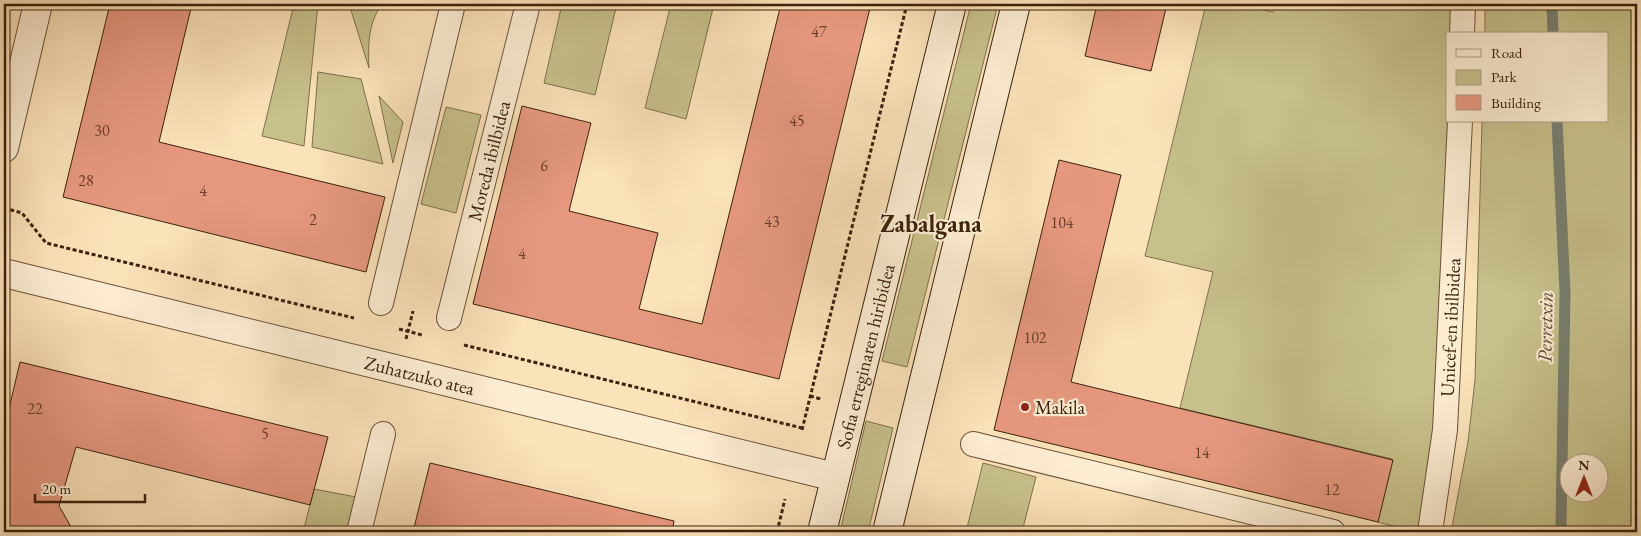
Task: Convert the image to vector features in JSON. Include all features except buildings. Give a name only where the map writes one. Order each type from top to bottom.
[{"type":"main road","points":[[4,148],[38,4]]},
{"type":"main road","name":"Sofia erreginaren hiribidea","points":[[822,532],[952,4]]},
{"type":"main road","points":[[887,532],[1016,4]]},
{"type":"main road","name":"Zuhatzuko atea","points":[[4,273],[835,476]]},
{"type":"street","points":[[381,303],[453,4]]},
{"type":"street","name":"Moreda ibilbidea","points":[[449,318],[528,4]]},
{"type":"street","points":[[1462,32],[1463,4]]},
{"type":"street","name":"Unicef-en ibilbidea","points":[[1430,532],[1445,430],[1460,122]]},
{"type":"street","points":[[359,532],[383,434]]},
{"type":"street","points":[[973,444],[1333,532]]},
{"type":"path","points":[[777,532],[908,4]]},
{"type":"path","points":[[1566,4],[1585,4]]},
{"type":"green space","points":[[294,4],[318,4],[304,146],[262,136]]},
{"type":"green space","points":[[349,4],[382,4],[371,27],[369,68]]},
{"type":"green space","points":[[562,4],[617,4],[595,95],[544,83]]},
{"type":"green space","points":[[671,4],[714,4],[686,119],[645,108]]},
{"type":"green space","points":[[971,4],[998,4],[907,367],[882,361]]},
{"type":"green space","points":[[1206,4],[1238,4],[1273,12],[1275,4],[1450,4],[1452,32],[1446,32],[1446,122],[1449,122],[1436,404],[1432,455],[1418,532],[1377,522],[1392,459],[1180,408],[1213,272],[1145,256]]},
{"type":"green space","points":[[1485,4],[1637,4],[1637,532],[1451,532],[1468,442],[1475,380],[1482,122],[1608,122],[1608,32],[1485,32]]},
{"type":"green space","points":[[318,72],[361,79],[383,164],[312,147]]},
{"type":"green space","points":[[379,96],[403,122],[393,163]]},
{"type":"green space","points":[[446,107],[481,115],[456,213],[421,204]]},
{"type":"green space","points":[[866,421],[893,428],[868,532],[840,532]]},
{"type":"green space","points":[[983,463],[1036,477],[1022,532],[966,532]]},
{"type":"green space","points":[[314,489],[356,497],[347,532],[303,532]]},
{"type":"waterway","name":"Perretxin","points":[[1552,4],[1553,32]]},
{"type":"waterway","name":"Perretxin","points":[[1557,122],[1565,292],[1561,525],[1564,532]]},
{"type":"place","name":"Makila","points":[[1025,407]]},
{"type":"district","name":"Zabalgana","points":[[931,223]]}]
